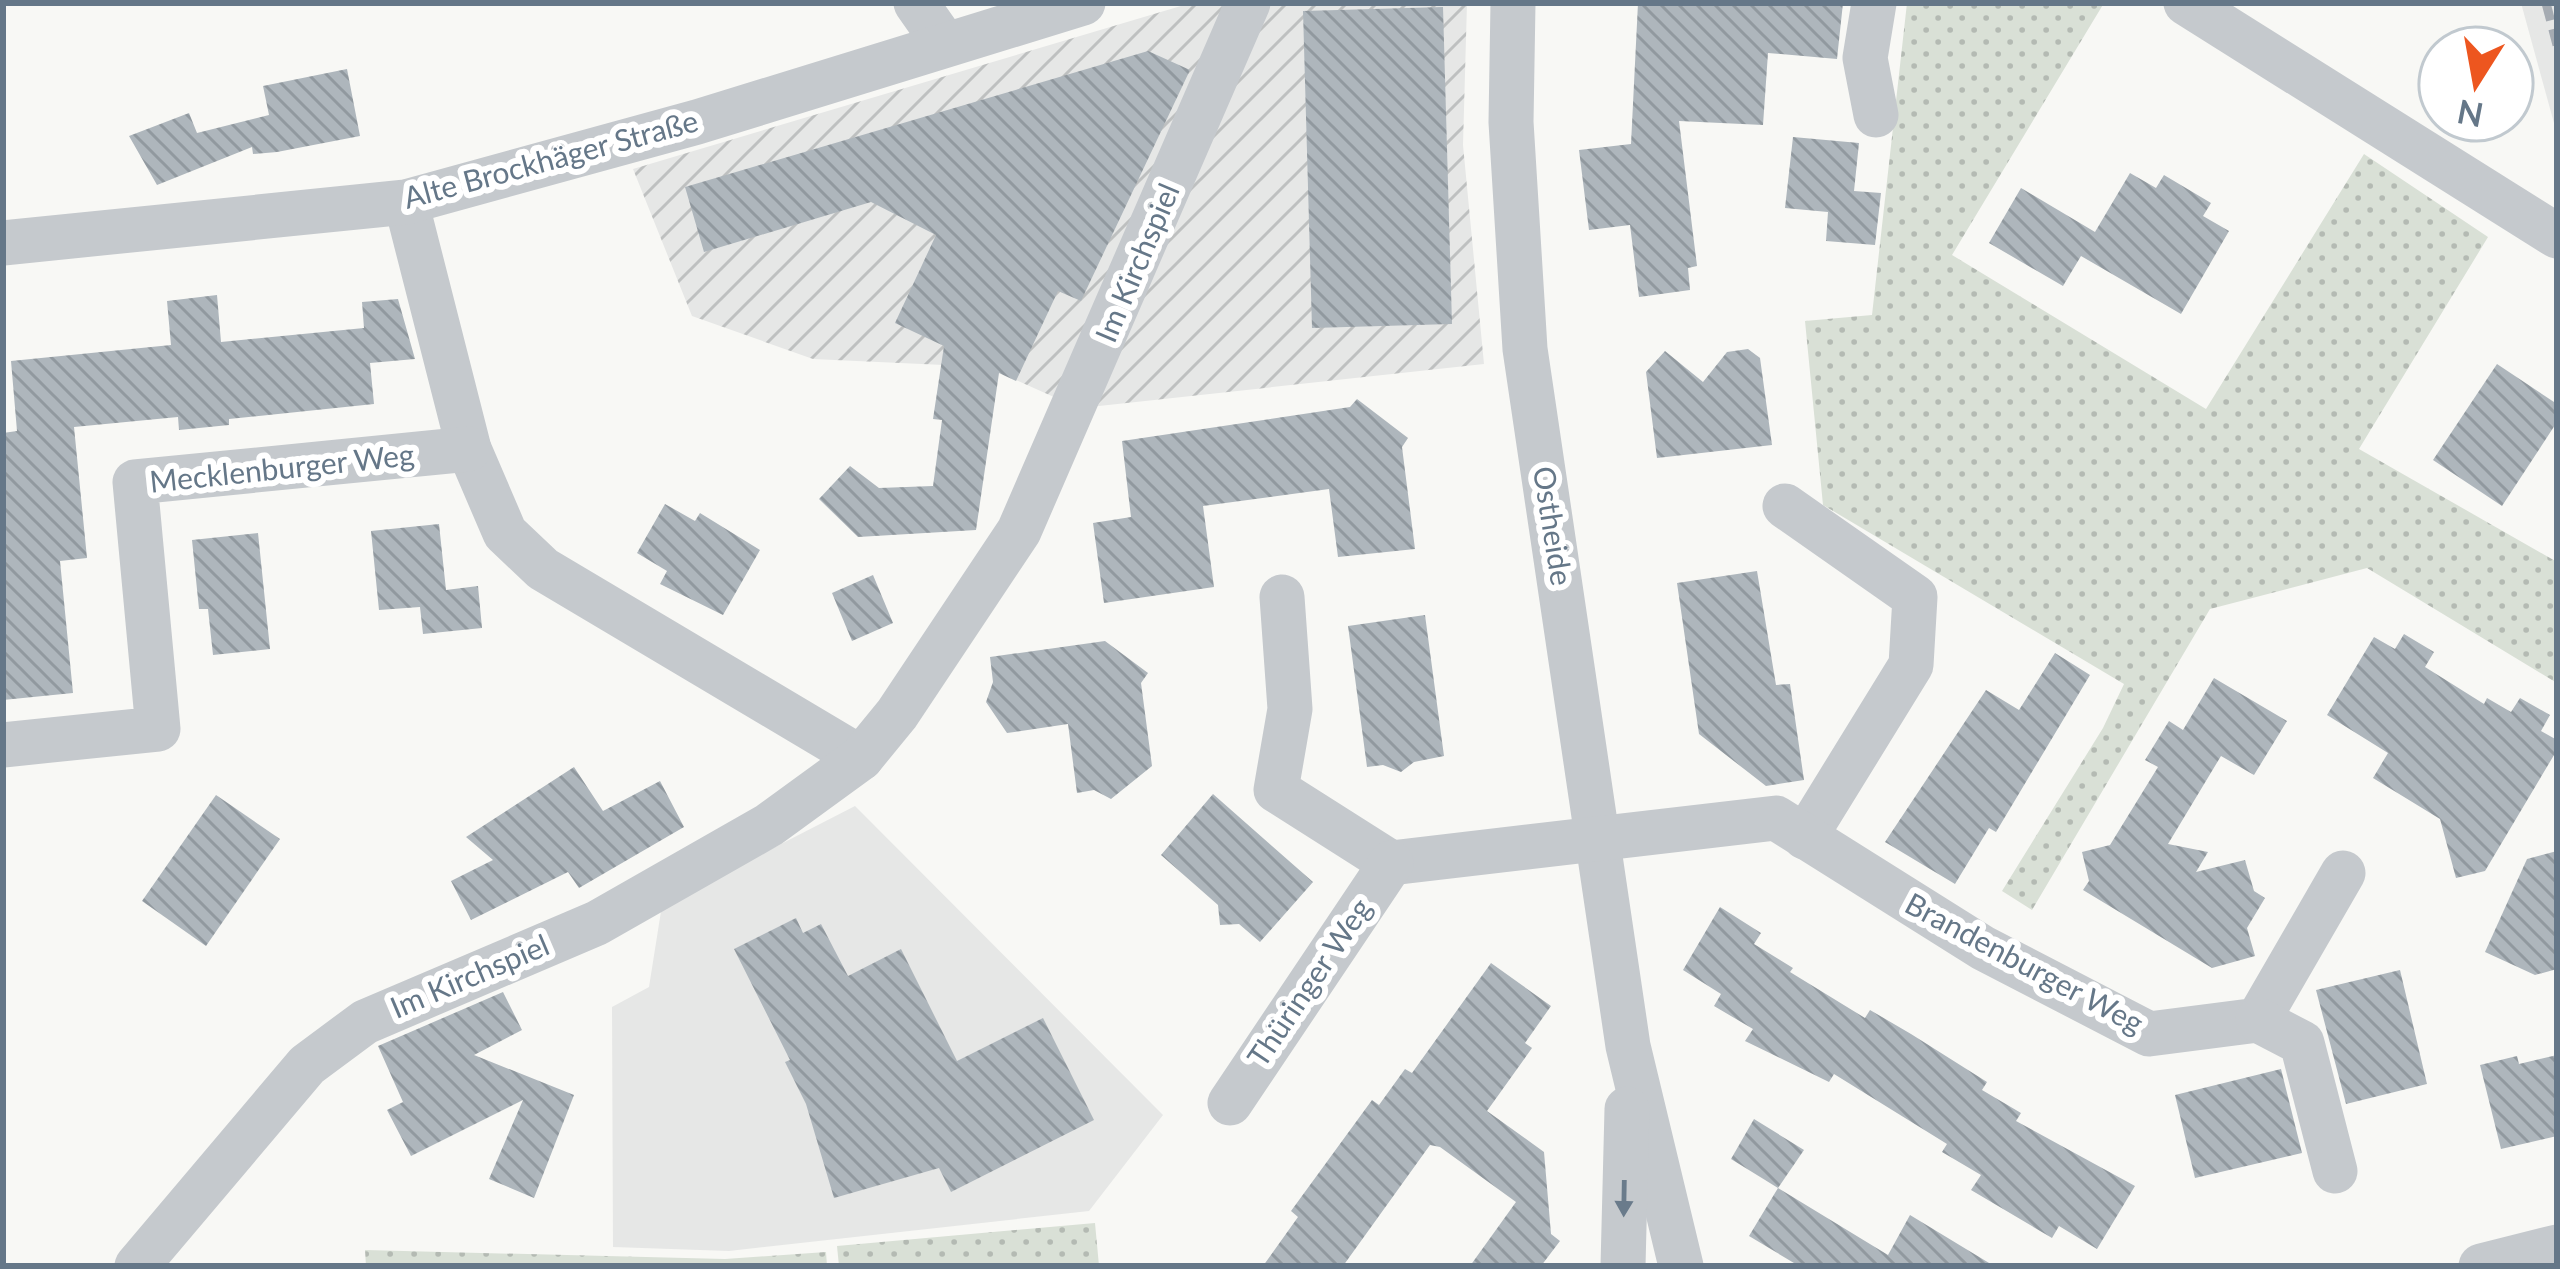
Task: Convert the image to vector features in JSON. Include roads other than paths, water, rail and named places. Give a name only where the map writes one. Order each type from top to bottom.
[{"type":"street","points":[[916,3],[944,43]]},
{"type":"street","name":"Alte Brockhäger Straße","points":[[3,243],[406,202],[697,122],[1083,3]]},
{"type":"street","name":"Im Kirchspiel","points":[[137,1266],[307,1065],[364,1022],[597,922],[769,825],[861,758],[897,714],[1019,530],[1248,3]]},
{"type":"street","name":"Ostheide","points":[[1513,3],[1511,122],[1525,349],[1628,1046],[1681,1266]]},
{"type":"street","points":[[1874,3],[1865,58],[1876,115]]},
{"type":"street","points":[[2186,3],[2557,236]]},
{"type":"street","points":[[406,202],[469,449],[505,533],[543,569],[861,758]]},
{"type":"street","name":"Mecklenburger Weg","points":[[3,745],[158,729],[135,482],[469,449]]},
{"type":"street","points":[[1784,506],[1915,597],[1911,665],[1805,837]]},
{"type":"street","points":[[1282,597],[1290,710],[1276,790],[1390,863],[1599,841]]},
{"type":"street","name":"Brandenburger Weg","points":[[1599,841],[1776,818],[1983,948],[2149,1034],[2258,1020]]},
{"type":"street","name":"Thüringer Weg","points":[[1231,1102],[1390,863]]},
{"type":"street","points":[[2335,1171],[2302,1042],[2258,1020],[2343,873]]},
{"type":"street","name":"Ostheide","points":[[1623,1266],[1628,1046]]},
{"type":"street","points":[[2481,1266],[2557,1247]]},
{"type":"railway","points":[[2546,3],[2557,45]]}]
